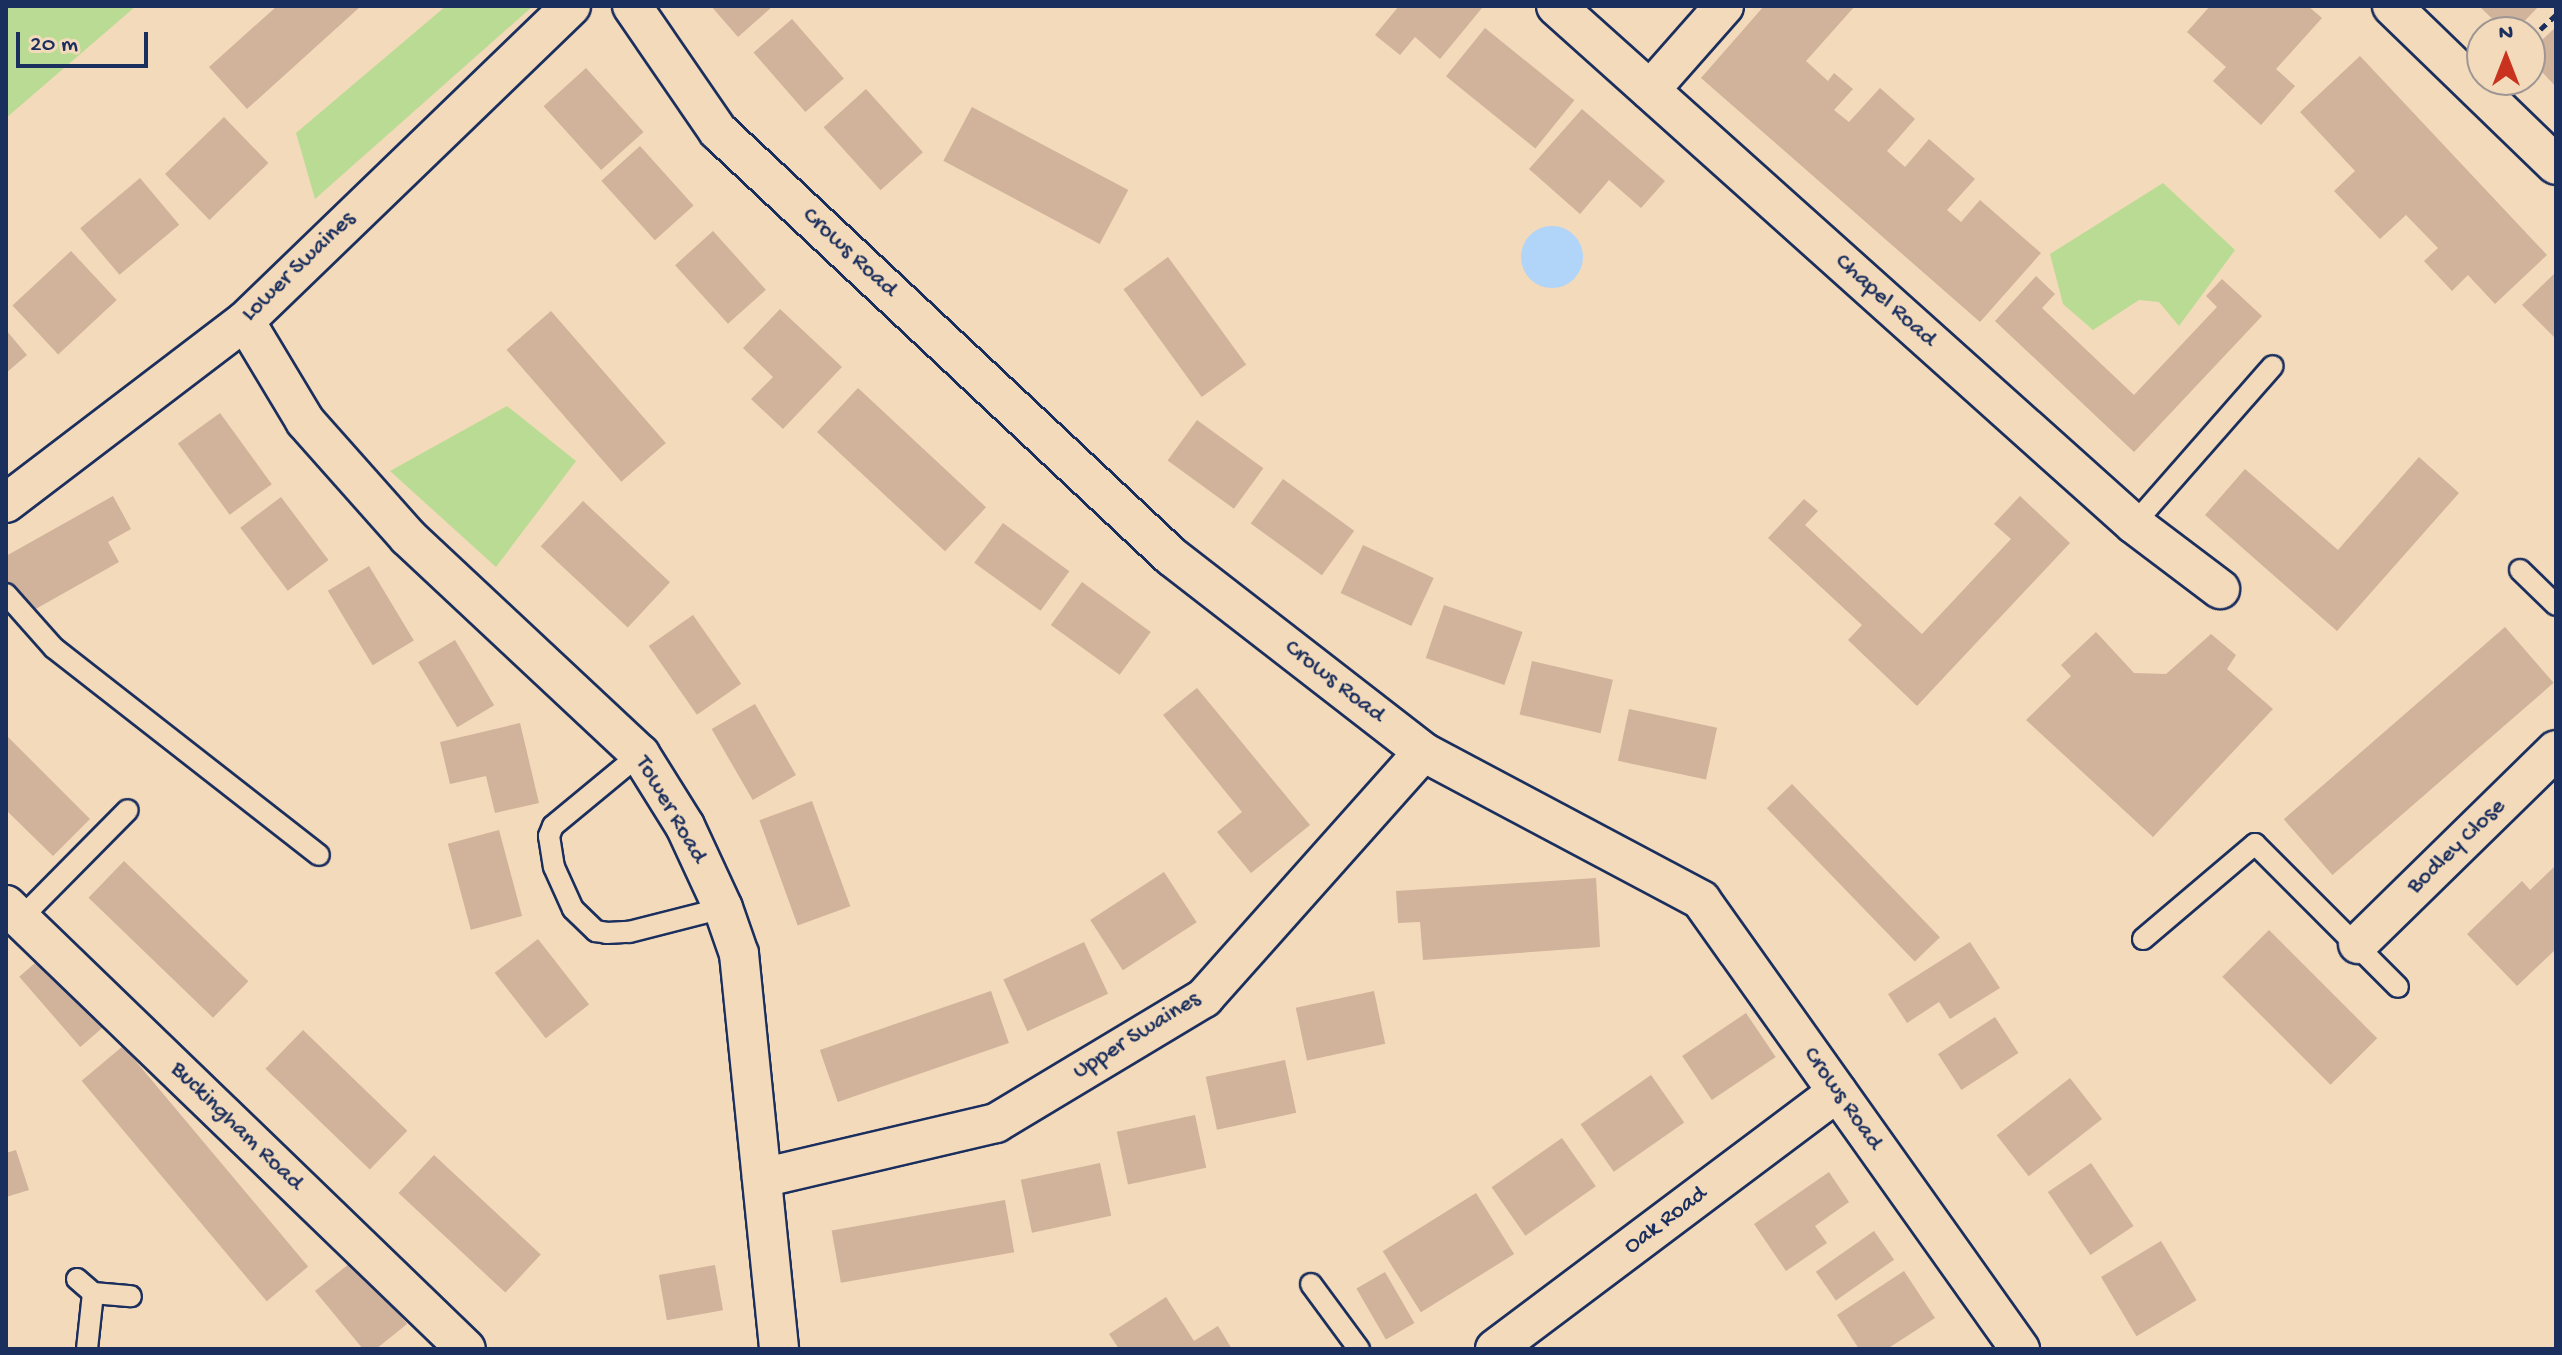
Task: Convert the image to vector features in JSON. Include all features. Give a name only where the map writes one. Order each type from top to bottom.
[{"type":"street","name":"Lower Swaines","points":[[6,503],[245,321],[571,6]]},
{"type":"street","name":"Crows Road","points":[[632,6],[718,131],[1172,557],[1423,752],[1701,900],[2020,1349]]},
{"type":"street","name":"Chapel Road","points":[[1556,6],[2134,524],[2220,589]]},
{"type":"street","points":[[1650,90],[1724,6]]},
{"type":"street","points":[[2392,6],[2556,165]]},
{"type":"street","name":"Tower Road","points":[[245,321],[305,421],[408,537],[640,754],[685,826],[723,908],[739,954],[779,1349]]},
{"type":"street","name":"Bodley Close","points":[[2358,944],[2556,750]]},
{"type":"street","name":"Upper Swaines","points":[[762,1178],[996,1123],[1204,998],[1423,752]]},
{"type":"street","name":"Buckingham Road","points":[[13,912],[466,1349]]},
{"type":"street","name":"Oak Road","points":[[1495,1349],[1837,1092]]},
{"type":"lane","points":[[2134,524],[2273,366]]},
{"type":"lane","points":[[2520,570],[2556,605]]},
{"type":"lane","points":[[6,594],[54,648],[319,855]]},
{"type":"lane","points":[[640,754],[553,826],[549,836],[554,867],[573,909],[596,931],[607,933],[629,932],[723,908]]},
{"type":"lane","points":[[13,912],[128,810]]},
{"type":"lane","points":[[2143,939],[2255,844],[2398,987]]},
{"type":"lane","points":[[1311,1284],[1359,1349]]},
{"type":"lane","points":[[87,1349],[85,1286],[131,1296]]},
{"type":"green space","points":[[6,6],[136,6],[6,118]]},
{"type":"green space","points":[[446,6],[533,6],[315,199],[296,133]]},
{"type":"green space","points":[[2163,183],[2235,250],[2179,326],[2159,302],[2139,300],[2093,330],[2063,304],[2050,254]]},
{"type":"green space","points":[[507,406],[576,461],[496,567],[390,471]]},
{"type":"water","points":[[1552,226],[1564,228],[1574,235],[1581,245],[1581,269],[1574,279],[1564,286],[1552,288],[1540,286],[1530,279],[1523,269],[1521,257],[1523,245],[1530,235],[1540,228]]},
{"type":"building","points":[[277,6],[361,6],[247,109],[209,67]]},
{"type":"building","points":[[711,6],[773,6],[738,37]]},
{"type":"building","points":[[1399,6],[1482,8],[1440,59],[1415,37],[1400,55],[1375,35]]},
{"type":"building","points":[[1764,6],[1855,6],[1806,61],[1828,81],[1834,73],[1853,89],[1834,110],[1849,122],[1880,88],[1915,119],[1887,151],[1905,167],[1929,139],[1975,179],[1947,210],[1961,222],[1980,200],[2041,253],[1980,322],[1701,78]]},
{"type":"building","points":[[2210,6],[2308,6],[2322,18],[2276,69],[2295,86],[2261,125],[2213,81],[2226,67],[2187,32]]},
{"type":"building","points":[[2479,6],[2539,6],[2529,16],[2489,16]]},
{"type":"building","points":[[792,19],[844,79],[805,112],[754,52]]},
{"type":"building","points":[[2556,27],[2556,87],[2546,76],[2546,36]]},
{"type":"building","points":[[1485,28],[1574,100],[1535,149],[1446,76]]},
{"type":"building","points":[[2360,56],[2547,255],[2495,304],[2468,275],[2452,291],[2424,261],[2438,248],[2406,215],[2380,239],[2334,191],[2355,171],[2300,112]]},
{"type":"building","points":[[586,68],[644,132],[601,170],[544,106]]},
{"type":"building","points":[[866,89],[923,152],[881,190],[824,127]]},
{"type":"building","points":[[972,107],[1128,190],[1100,244],[943,161]]},
{"type":"building","points":[[1582,109],[1665,181],[1641,208],[1609,180],[1580,214],[1529,169]]},
{"type":"building","points":[[224,117],[268,163],[209,220],[165,174]]},
{"type":"building","points":[[640,146],[694,205],[655,240],[601,181]]},
{"type":"building","points":[[140,178],[179,225],[119,275],[80,228]]},
{"type":"building","points":[[713,231],[766,290],[728,324],[675,265]]},
{"type":"building","points":[[71,251],[117,300],[58,355],[12,306]]},
{"type":"building","points":[[1168,257],[1246,365],[1202,397],[1124,289]]},
{"type":"building","points":[[2556,272],[2556,339],[2522,305]]},
{"type":"building","points":[[2036,276],[2055,294],[2042,308],[2134,395],[2217,307],[2206,296],[2222,279],[2262,316],[2134,452],[1995,321]]},
{"type":"building","points":[[780,309],[842,367],[783,429],[751,399],[773,377],[743,348]]},
{"type":"building","points":[[551,311],[666,443],[621,482],[506,350]]},
{"type":"building","points":[[6,330],[27,355],[6,373]]},
{"type":"building","points":[[858,388],[986,507],[945,551],[817,432]]},
{"type":"building","points":[[220,413],[272,484],[230,515],[178,444]]},
{"type":"building","points":[[1197,420],[1263,468],[1234,509],[1168,460]]},
{"type":"building","points":[[2419,457],[2459,493],[2337,631],[2205,515],[2245,469],[2338,550]]},
{"type":"building","points":[[1283,479],[1354,531],[1322,575],[1251,523]]},
{"type":"building","points":[[113,496],[131,529],[108,542],[119,562],[25,615],[6,581],[6,556]]},
{"type":"building","points":[[2020,496],[2070,543],[1917,706],[1848,640],[1862,625],[1768,538],[1804,499],[1818,511],[1805,525],[1922,634],[2011,539],[1994,524]]},
{"type":"building","points":[[281,497],[329,560],[288,591],[240,528]]},
{"type":"building","points":[[583,501],[670,582],[628,628],[541,546]]},
{"type":"building","points":[[1003,523],[1069,571],[1041,611],[974,563]]},
{"type":"building","points":[[1363,545],[1434,578],[1411,626],[1341,593]]},
{"type":"building","points":[[369,566],[414,641],[373,665],[328,591]]},
{"type":"building","points":[[1082,582],[1151,632],[1120,675],[1051,625]]},
{"type":"building","points":[[1444,605],[1522,632],[1504,685],[1426,658]]},
{"type":"building","points":[[693,615],[741,684],[697,715],[649,646]]},
{"type":"building","points":[[2505,627],[2554,683],[2332,875],[2284,819]]},
{"type":"building","points":[[2096,632],[2134,673],[2166,674],[2211,634],[2236,655],[2227,669],[2273,709],[2153,837],[2026,720],[2071,676],[2061,665]]},
{"type":"building","points":[[455,640],[494,705],[457,727],[418,662]]},
{"type":"building","points":[[1532,661],[1613,680],[1601,733],[1520,715]]},
{"type":"building","points":[[1197,688],[1310,825],[1251,873],[1217,832],[1242,812],[1163,715]]},
{"type":"building","points":[[755,704],[796,775],[753,800],[712,729]]},
{"type":"building","points":[[1629,709],[1717,728],[1706,780],[1618,761]]},
{"type":"building","points":[[520,723],[539,803],[495,813],[486,776],[450,784],[440,742]]},
{"type":"building","points":[[6,735],[90,819],[53,856],[6,810]]},
{"type":"building","points":[[1792,784],[1940,937],[1915,962],[1767,808]]},
{"type":"building","points":[[812,801],[850,906],[798,925],[759,820]]},
{"type":"building","points":[[499,830],[522,916],[471,930],[448,844]]},
{"type":"building","points":[[124,861],[248,981],[213,1018],[89,898]]},
{"type":"building","points":[[2556,865],[2556,949],[2517,986],[2467,934],[2522,881],[2530,890]]},
{"type":"building","points":[[1164,872],[1197,922],[1123,970],[1090,920]]},
{"type":"building","points":[[1596,878],[1600,947],[1423,960],[1420,922],[1398,923],[1396,891]]},
{"type":"building","points":[[2269,930],[2377,1038],[2331,1085],[2222,977]]},
{"type":"building","points":[[538,939],[589,1004],[546,1038],[495,973]]},
{"type":"building","points":[[1084,942],[1108,994],[1027,1031],[1003,980]]},
{"type":"building","points":[[1970,942],[2000,988],[1950,1019],[1939,1002],[1907,1023],[1888,994]]},
{"type":"building","points":[[57,944],[118,1014],[80,1047],[19,977]]},
{"type":"building","points":[[991,991],[1009,1043],[838,1102],[820,1050]]},
{"type":"building","points":[[1374,991],[1385,1044],[1307,1060],[1296,1008]]},
{"type":"building","points":[[1746,1013],[1776,1057],[1712,1100],[1682,1056]]},
{"type":"building","points":[[1995,1017],[2018,1053],[1961,1090],[1938,1054]]},
{"type":"building","points":[[303,1030],[407,1131],[370,1170],[265,1069]]},
{"type":"building","points":[[123,1046],[308,1267],[267,1301],[82,1081]]},
{"type":"building","points":[[1285,1060],[1296,1113],[1217,1130],[1206,1077]]},
{"type":"building","points":[[1651,1075],[1684,1123],[1614,1172],[1581,1124]]},
{"type":"building","points":[[2070,1078],[2102,1119],[2029,1176],[1997,1135]]},
{"type":"building","points":[[1195,1115],[1206,1168],[1128,1184],[1117,1132]]},
{"type":"building","points":[[1562,1138],[1596,1186],[1525,1236],[1492,1187]]},
{"type":"building","points":[[16,1150],[29,1190],[6,1197],[6,1153]]},
{"type":"building","points":[[434,1155],[541,1255],[505,1293],[399,1193]]},
{"type":"building","points":[[1100,1163],[1111,1216],[1032,1233],[1021,1180]]},
{"type":"building","points":[[2091,1163],[2133,1226],[2090,1255],[2048,1192]]},
{"type":"building","points":[[1829,1172],[1849,1202],[1815,1226],[1827,1243],[1786,1271],[1754,1224]]},
{"type":"building","points":[[1476,1193],[1514,1254],[1421,1312],[1383,1251]]},
{"type":"building","points":[[1005,1200],[1014,1252],[841,1283],[832,1231]]},
{"type":"building","points":[[1874,1231],[1894,1260],[1836,1300],[1816,1272]]},
{"type":"building","points":[[2161,1241],[2197,1300],[2137,1336],[2101,1277]]},
{"type":"building","points":[[354,1260],[407,1324],[376,1349],[363,1349],[315,1291]]},
{"type":"building","points":[[715,1265],[723,1310],[667,1320],[659,1275]]},
{"type":"building","points":[[1904,1271],[1935,1318],[1887,1349],[1859,1349],[1837,1315]]},
{"type":"building","points":[[1385,1272],[1414,1323],[1386,1340],[1356,1288]]},
{"type":"building","points":[[1166,1297],[1194,1341],[1218,1326],[1232,1349],[1119,1349],[1109,1334]]}]
